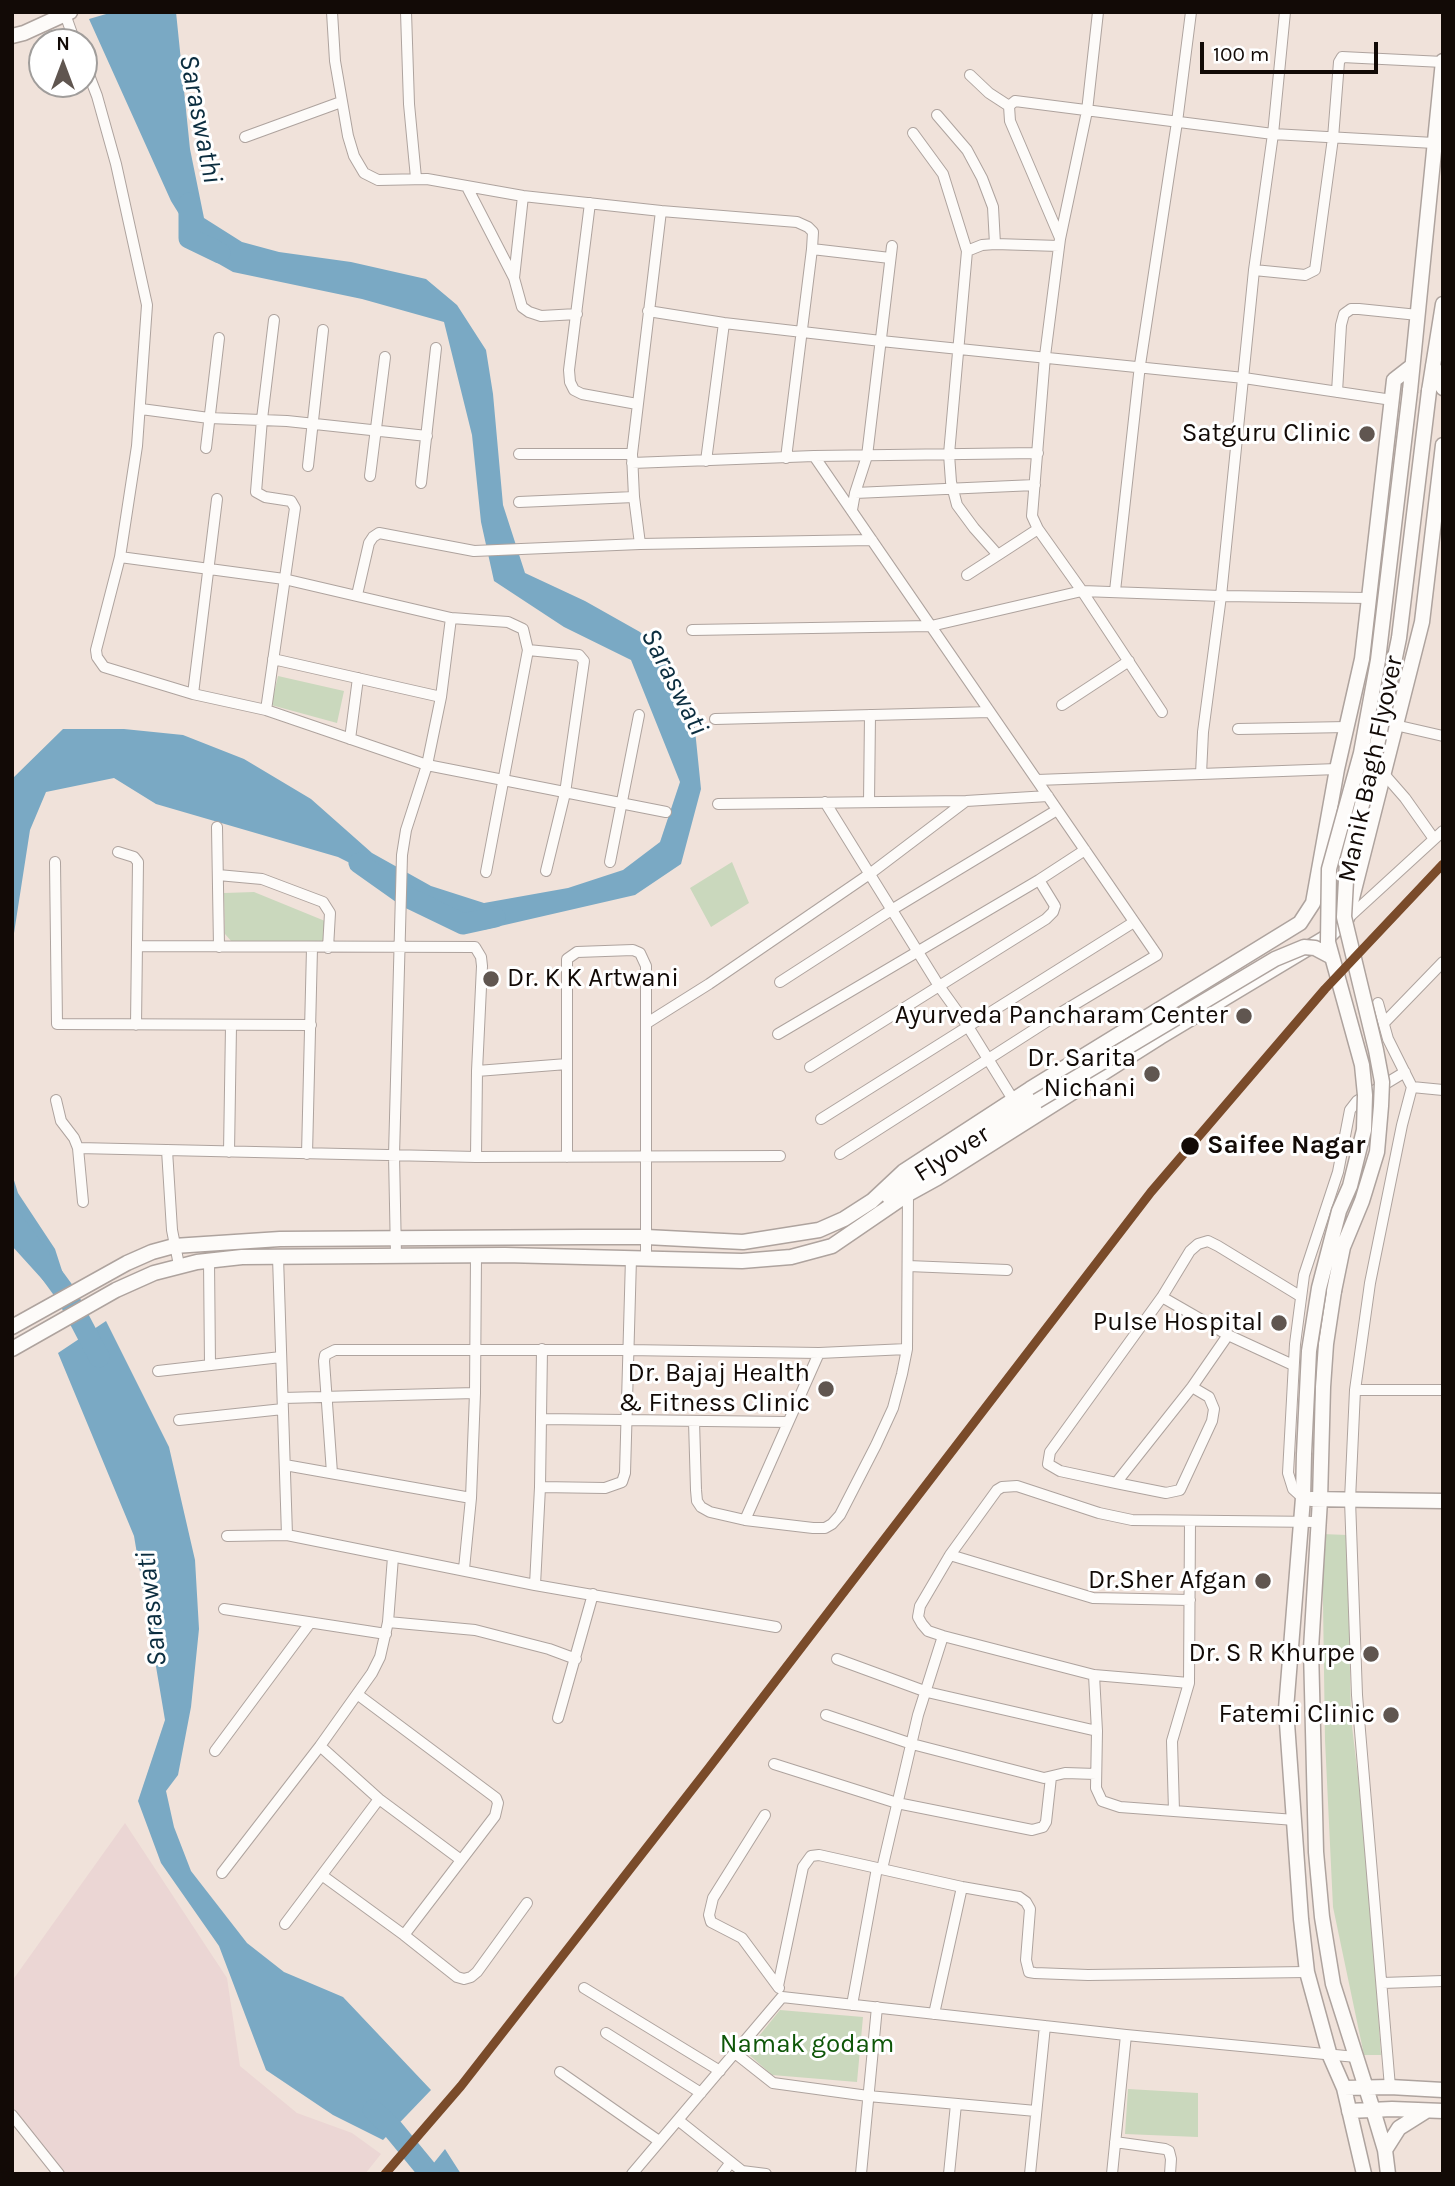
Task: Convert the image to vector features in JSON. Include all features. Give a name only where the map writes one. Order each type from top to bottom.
[{"type":"main road","points":[[12,36],[67,13]]},
{"type":"main road","name":"Manik Bagh Flyover","points":[[1364,2174],[1344,2088],[1331,2056],[1307,1972],[1286,1709],[1303,1498],[1309,1352],[1319,1288],[1364,1130],[1362,1065],[1328,942],[1329,869],[1361,753],[1378,660],[1410,391],[1443,62]]},
{"type":"main road","name":"Manik Bagh Flyover","points":[[1388,2174],[1385,2150],[1333,1984],[1322,1917],[1316,1852],[1311,1649],[1326,1344],[1343,1247],[1362,1201],[1377,1152],[1381,1106],[1382,1082],[1378,1061],[1344,917],[1347,862],[1375,755],[1399,638],[1436,389],[1433,363],[1443,304]]},
{"type":"main road","points":[[12,1349],[116,1290],[154,1273],[179,1265],[209,1261],[242,1257],[581,1255],[743,1261],[791,1257],[832,1246],[870,1212],[880,1195],[904,1171],[1300,923],[1313,903],[1337,769],[1362,659],[1394,380],[1412,366]]},
{"type":"main road","points":[[12,1327],[105,1275],[152,1252],[174,1246],[280,1239],[646,1237],[743,1242],[819,1230],[870,1212],[937,1178],[1160,1037],[1330,934],[1347,918],[1422,622],[1443,445]]},
{"type":"main road","name":"Flyover","points":[[870,1212],[900,1186],[1275,959],[1304,947],[1315,948],[1332,957]]},
{"type":"main road","points":[[1303,1498],[1443,1501]]},
{"type":"main road","points":[[1344,2088],[1443,2090]]},
{"type":"main road","points":[[1385,2150],[1399,2128],[1427,2110]]},
{"type":"main road","points":[[1349,2111],[1443,2111]]},
{"type":"street","points":[[332,12],[341,102],[354,156],[364,173],[379,180],[416,178],[523,196],[797,222],[808,226],[813,232],[812,249],[786,458]]},
{"type":"street","points":[[406,12],[409,104],[416,178]]},
{"type":"street","points":[[1098,12],[1087,111],[1059,242],[1045,356],[1032,516],[1038,529],[1162,712]]},
{"type":"street","points":[[1115,591],[1140,365],[1191,12]]},
{"type":"street","points":[[1201,774],[1203,732],[1221,596],[1254,270],[1273,134],[1284,12]]},
{"type":"street","points":[[1254,270],[1305,275],[1315,270],[1333,138],[1339,62],[1342,57],[1443,62]]},
{"type":"street","points":[[970,75],[989,93],[1009,106]]},
{"type":"street","points":[[98,98],[116,164],[147,305],[141,409],[120,557],[98,637],[97,657],[104,667],[193,694],[266,710],[427,765],[666,812]]},
{"type":"street","points":[[1009,106],[1015,101],[1026,101],[1273,134],[1434,143]]},
{"type":"street","points":[[245,137],[341,102]]},
{"type":"street","points":[[1009,106],[1010,121],[1059,242]]},
{"type":"street","points":[[937,115],[967,150],[982,178],[993,208],[995,244]]},
{"type":"street","points":[[913,133],[943,174],[967,251],[949,454],[951,482],[957,505],[998,555]]},
{"type":"street","points":[[467,187],[514,278],[522,307],[541,316],[577,314]]},
{"type":"street","points":[[514,278],[523,196]]},
{"type":"street","points":[[590,203],[569,370],[574,390],[637,404]]},
{"type":"street","points":[[640,544],[632,458],[661,211]]},
{"type":"street","points":[[967,251],[982,245],[1059,242]]},
{"type":"street","points":[[852,510],[867,456],[892,246]]},
{"type":"street","points":[[812,249],[890,258]]},
{"type":"street","points":[[1336,392],[1344,314],[1351,309],[1359,309],[1418,315]]},
{"type":"street","points":[[648,311],[724,323],[880,341],[1140,365],[1392,400]]},
{"type":"street","points":[[266,710],[295,508],[291,501],[265,497],[256,492],[274,320]]},
{"type":"street","points":[[706,461],[724,323]]},
{"type":"street","points":[[308,467],[323,330]]},
{"type":"street","points":[[206,448],[219,338]]},
{"type":"street","points":[[421,483],[436,348]]},
{"type":"street","points":[[370,476],[385,357]]},
{"type":"street","points":[[141,409],[209,418],[262,419],[427,436]]},
{"type":"street","points":[[519,454],[706,461],[814,456],[1038,453]]},
{"type":"street","points":[[814,456],[1157,955],[840,1154]]},
{"type":"street","points":[[855,494],[1035,485]]},
{"type":"street","points":[[519,502],[634,497]]},
{"type":"street","points":[[193,694],[217,499]]},
{"type":"street","points":[[967,575],[1038,529]]},
{"type":"street","points":[[357,595],[369,543],[379,533],[474,551],[640,544],[872,540]]},
{"type":"street","points":[[120,557],[284,579],[451,618],[508,622],[523,629],[528,650],[486,872]]},
{"type":"street","points":[[692,630],[932,626],[1082,591],[1368,598]]},
{"type":"street","points":[[396,1255],[394,1155],[402,855],[427,765],[441,697],[451,618]]},
{"type":"street","points":[[528,650],[579,655],[584,661],[565,793],[547,871]]},
{"type":"street","points":[[273,659],[441,697]]},
{"type":"street","points":[[1062,705],[1129,661]]},
{"type":"street","points":[[350,739],[358,678]]},
{"type":"street","points":[[715,719],[990,712]]},
{"type":"street","points":[[610,862],[639,715]]},
{"type":"street","points":[[869,802],[870,715]]},
{"type":"street","points":[[1395,725],[1443,736]]},
{"type":"street","points":[[1238,729],[1347,727]]},
{"type":"street","points":[[1037,780],[1337,769]]},
{"type":"street","points":[[1384,774],[1405,797],[1434,839]]},
{"type":"street","points":[[718,804],[966,801],[1048,796]]},
{"type":"street","points":[[647,1023],[871,873],[966,801]]},
{"type":"street","points":[[825,803],[1014,1101]]},
{"type":"street","points":[[780,982],[893,909],[1057,810]]},
{"type":"street","points":[[217,827],[219,947]]},
{"type":"street","points":[[1347,918],[1443,831]]},
{"type":"street","points":[[778,1034],[1085,850]]},
{"type":"street","points":[[118,852],[134,857],[138,862],[136,1025]]},
{"type":"street","points":[[55,862],[57,1024],[311,1025]]},
{"type":"street","points":[[218,875],[262,879],[323,902],[330,913],[328,948]]},
{"type":"street","points":[[810,1067],[1046,919],[1053,912],[1053,901],[1039,880]]},
{"type":"street","points":[[821,1119],[1134,922]]},
{"type":"street","points":[[137,946],[475,947],[481,957],[482,966],[476,1157]]},
{"type":"street","points":[[307,1154],[312,948]]},
{"type":"street","points":[[568,1157],[568,959],[572,953],[633,950],[640,953],[646,966],[646,1258]]},
{"type":"street","points":[[1384,1023],[1443,962]]},
{"type":"street","points":[[1378,1003],[1412,1087],[1370,1283],[1356,1390],[1350,1500],[1357,1695],[1390,2087]]},
{"type":"street","points":[[229,1152],[232,1026]]},
{"type":"street","points":[[477,1071],[567,1064]]},
{"type":"street","points":[[1303,1498],[1293,1489],[1287,1473],[1293,1365],[1300,1296],[1307,1265],[1338,1172],[1350,1110],[1357,1101],[1405,1072]]},
{"type":"street","points":[[1412,1087],[1443,1090]]},
{"type":"street","points":[[55,1100],[61,1121],[78,1148],[83,1202]]},
{"type":"street","points":[[78,1148],[476,1157],[780,1156]]},
{"type":"street","points":[[167,1150],[174,1246],[179,1265]]},
{"type":"street","points":[[694,1420],[697,1501],[701,1507],[710,1512],[744,1520],[813,1528],[825,1528],[832,1524],[840,1515],[893,1408],[907,1349],[908,1194]]},
{"type":"street","points":[[1192,1387],[1209,1396],[1214,1409],[1212,1421],[1180,1490],[1167,1493],[1116,1483],[1060,1471],[1048,1464],[1048,1458],[1162,1297],[1190,1251],[1198,1244],[1208,1241],[1300,1296]]},
{"type":"street","points":[[464,1569],[471,1498],[476,1255]]},
{"type":"street","points":[[278,1257],[287,1535]]},
{"type":"street","points":[[540,1487],[605,1488],[622,1482],[625,1473],[631,1258]]},
{"type":"street","points":[[209,1261],[211,1365]]},
{"type":"street","points":[[908,1266],[1007,1270]]},
{"type":"street","points":[[1162,1297],[1228,1335],[1293,1365]]},
{"type":"street","points":[[1116,1483],[1192,1387],[1228,1335]]},
{"type":"street","points":[[332,1473],[325,1355],[335,1350],[542,1349],[819,1353],[907,1349]]},
{"type":"street","points":[[535,1584],[540,1487],[542,1349]]},
{"type":"street","points":[[744,1520],[819,1353]]},
{"type":"street","points":[[158,1371],[281,1357]]},
{"type":"street","points":[[1356,1390],[1443,1390]]},
{"type":"street","points":[[179,1420],[326,1397],[475,1393]]},
{"type":"street","points":[[541,1419],[788,1422]]},
{"type":"street","points":[[285,1465],[471,1498]]},
{"type":"street","points":[[1189,1683],[1094,1675],[943,1636],[928,1630],[918,1617],[920,1606],[950,1555],[997,1490],[1010,1486],[1114,1517],[1190,1521],[1319,1522]]},
{"type":"street","points":[[1174,1811],[1172,1741],[1189,1683],[1190,1521]]},
{"type":"street","points":[[227,1536],[287,1535],[535,1584],[776,1627]]},
{"type":"street","points":[[950,1555],[1093,1598],[1190,1600]]},
{"type":"street","points":[[222,1872],[320,1746],[380,1657],[388,1622],[393,1557]]},
{"type":"street","points":[[558,1718],[593,1594]]},
{"type":"street","points":[[224,1609],[386,1634]]},
{"type":"street","points":[[388,1622],[475,1630],[576,1658]]},
{"type":"street","points":[[215,1751],[310,1623]]},
{"type":"street","points":[[852,2005],[879,1868],[943,1636]]},
{"type":"street","points":[[837,1659],[927,1692],[1097,1731]]},
{"type":"street","points":[[1094,1675],[1097,1795],[1102,1801],[1120,1807],[1294,1820]]},
{"type":"street","points":[[357,1694],[496,1798],[495,1816],[404,1935]]},
{"type":"street","points":[[826,1715],[912,1744],[1044,1778],[1065,1773],[1096,1774]]},
{"type":"street","points":[[320,1746],[379,1799],[461,1860]]},
{"type":"street","points":[[774,1764],[897,1803],[1038,1830],[1046,1822],[1051,1777]]},
{"type":"street","points":[[285,1924],[379,1799]]},
{"type":"street","points":[[765,1815],[713,1898],[709,1915],[711,1922],[742,1938],[780,1992],[852,2005],[1356,2057]]},
{"type":"street","points":[[632,2174],[735,2053],[780,1992],[803,1867],[811,1856],[819,1855],[962,1887],[1019,1896],[1026,1902],[1030,1915],[1026,1960],[1029,1972],[1088,1975],[1307,1972]]},
{"type":"street","points":[[323,1876],[404,1935],[457,1978],[471,1977],[527,1903]]},
{"type":"street","points":[[934,2014],[962,1887]]},
{"type":"street","points":[[1382,1983],[1443,1981]]},
{"type":"street","points":[[584,1988],[720,2071]]},
{"type":"street","points":[[861,2174],[877,2007]]},
{"type":"street","points":[[1030,2174],[1045,2026]]},
{"type":"street","points":[[607,2033],[701,2093]]},
{"type":"street","points":[[1112,2174],[1126,2035]]},
{"type":"street","points":[[735,2053],[773,2083],[868,2096],[1036,2111]]},
{"type":"street","points":[[561,2072],[660,2141]]},
{"type":"street","points":[[948,2174],[956,2104]]},
{"type":"street","points":[[12,2115],[59,2174]]},
{"type":"street","points":[[678,2120],[742,2171],[766,2174]]},
{"type":"street","points":[[1115,2142],[1169,2151],[1170,2174]]},
{"type":"street","points":[[722,2174],[732,2162]]},
{"type":"shaded area","points":[[125,1823],[227,1978],[240,2066],[297,2113],[352,2133],[381,2154],[365,2174],[65,2174],[12,2106],[12,1981]]},
{"type":"green space","points":[[278,676],[344,691],[337,723],[271,705]]},
{"type":"green space","points":[[732,862],[749,903],[711,927],[690,888]]},
{"type":"green space","points":[[254,892],[325,921],[324,943],[232,942],[225,934],[224,893]]},
{"type":"green space","points":[[1322,1534],[1347,1535],[1351,1718],[1367,1852],[1381,2055],[1364,2055],[1333,1907],[1325,1740]]},
{"type":"green space","name":"Namak godam","points":[[780,2010],[863,2017],[857,2082],[772,2075],[746,2052]]},
{"type":"green space","points":[[1128,2089],[1198,2093],[1198,2137],[1125,2134]]},
{"type":"water","points":[[113,12],[176,12],[190,149],[204,218],[242,242],[279,252],[351,262],[426,279],[457,305],[486,350],[493,394],[503,505],[525,573],[585,601],[640,632],[668,659],[694,720],[701,789],[681,864],[635,895],[483,930],[338,857],[156,804],[114,778],[46,792],[30,830],[12,946],[12,779],[63,729],[124,729],[183,735],[244,759],[311,799],[372,853],[431,886],[484,903],[568,888],[623,870],[660,842],[680,782],[631,660],[564,627],[494,581],[481,522],[472,435],[444,322],[362,299],[233,272],[205,256],[171,201],[98,39],[98,28],[93,28],[89,19]]},
{"type":"water","points":[[12,1174],[18,1193],[55,1249],[66,1283],[51,1289],[12,1246]]},
{"type":"water","points":[[106,1321],[169,1447],[195,1560],[199,1629],[191,1707],[178,1775],[166,1791],[174,1827],[191,1871],[247,1943],[284,1972],[343,1997],[431,2090],[383,2140],[333,2115],[266,2070],[219,1946],[161,1863],[138,1801],[165,1720],[134,1536],[58,1353]]},
{"type":"water","points":[[445,2149],[461,2174],[425,2174]]},
{"type":"waterway","name":"Saraswathi","points":[[189,203],[189,238],[220,253]]},
{"type":"waterway","name":"Saraswati","points":[[359,863],[407,897],[463,924],[495,917]]},
{"type":"waterway","name":"Saraswati","points":[[12,1220],[66,1294],[99,1357]]},
{"type":"waterway","name":"Saraswati","points":[[373,2110],[393,2129],[430,2174]]},
{"type":"transit line","points":[[385,2174],[461,2086],[1151,1192],[1325,989],[1443,864]]},
{"type":"place","name":"Satguru Clinic","points":[[1367,434]]},
{"type":"place","name":"Dr. K K Artwani","points":[[491,979]]},
{"type":"place","name":"Ayurveda Pancharam Center","points":[[1244,1016]]},
{"type":"place","name":"Dr. Sarita Nichani","points":[[1152,1074]]},
{"type":"place","name":"Saifee Nagar","points":[[1190,1146]]},
{"type":"place","name":"Pulse Hospital","points":[[1279,1323]]},
{"type":"place","name":"Dr. Bajaj Health & Fitness Clinic","points":[[826,1389]]},
{"type":"place","name":"Dr.Sher Afgan","points":[[1263,1581]]},
{"type":"place","name":"Dr. S R Khurpe","points":[[1371,1654]]},
{"type":"place","name":"Fatemi Clinic","points":[[1391,1715]]}]
